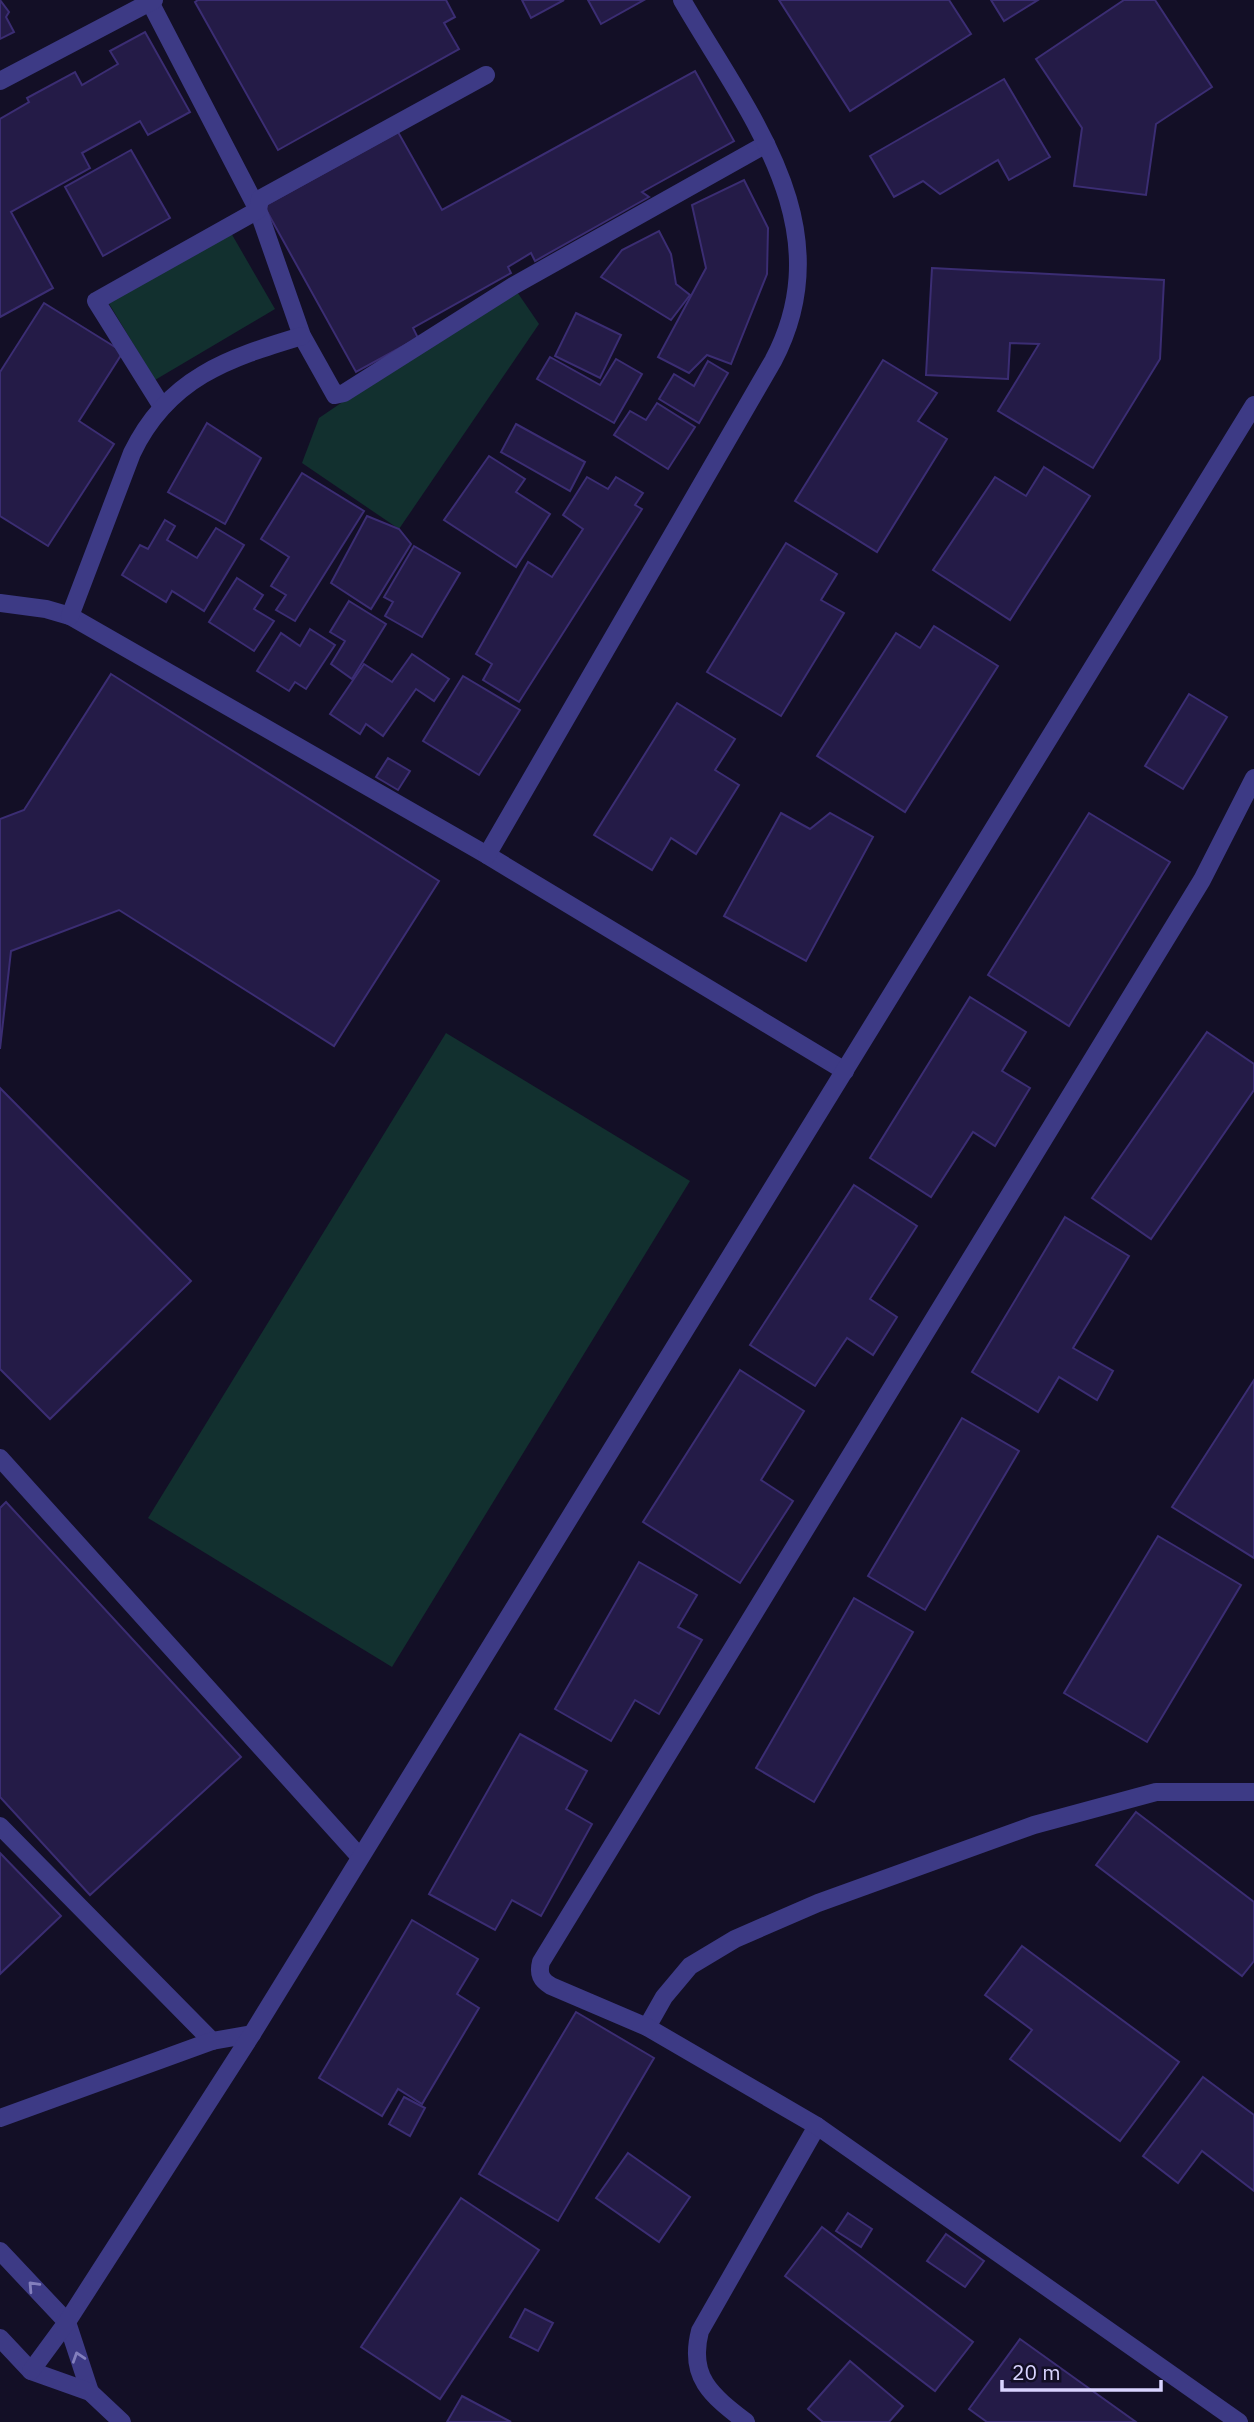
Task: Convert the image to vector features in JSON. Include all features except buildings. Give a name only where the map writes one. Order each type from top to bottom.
[{"type":"street","points":[[487,855],[786,336],[799,286],[800,260],[785,184],[766,144],[682,0]]},
{"type":"street","points":[[0,81],[151,1],[258,210],[302,337],[333,393],[338,396],[513,286],[766,144]]},
{"type":"street","points":[[258,210],[260,199],[486,75]]},
{"type":"street","points":[[162,405],[96,301],[258,210]]},
{"type":"street","points":[[70,616],[132,453],[144,429],[162,405],[205,372],[257,350],[302,337]]},
{"type":"street","points":[[31,2371],[67,2322],[252,2034],[1254,405]]},
{"type":"street","points":[[0,603],[46,609],[70,616],[487,855],[845,1071]]},
{"type":"street","points":[[1239,2422],[817,2126],[647,2027],[551,1986],[541,1978],[541,1962],[1202,880],[1254,778]]},
{"type":"street","points":[[2,1465],[360,1857]]},
{"type":"street","points":[[647,2027],[664,1997],[690,1966],[735,1939],[818,1903],[1034,1825],[1156,1793],[1254,1793]]},
{"type":"street","points":[[0,1826],[212,2041]]},
{"type":"street","points":[[0,2118],[212,2041],[252,2034]]},
{"type":"street","points":[[746,2422],[714,2395],[699,2374],[694,2354],[700,2331],[817,2126]]},
{"type":"street","points":[[0,2251],[67,2322],[90,2392]]},
{"type":"street","points":[[0,2338],[31,2371],[90,2392],[122,2422]]},
{"type":"green space","points":[[227,226],[275,309],[155,380],[105,297]]},
{"type":"green space","points":[[513,286],[539,324],[399,529],[302,463],[319,418]]},
{"type":"green space","points":[[446,1033],[690,1181],[392,1667],[148,1518]]}]
